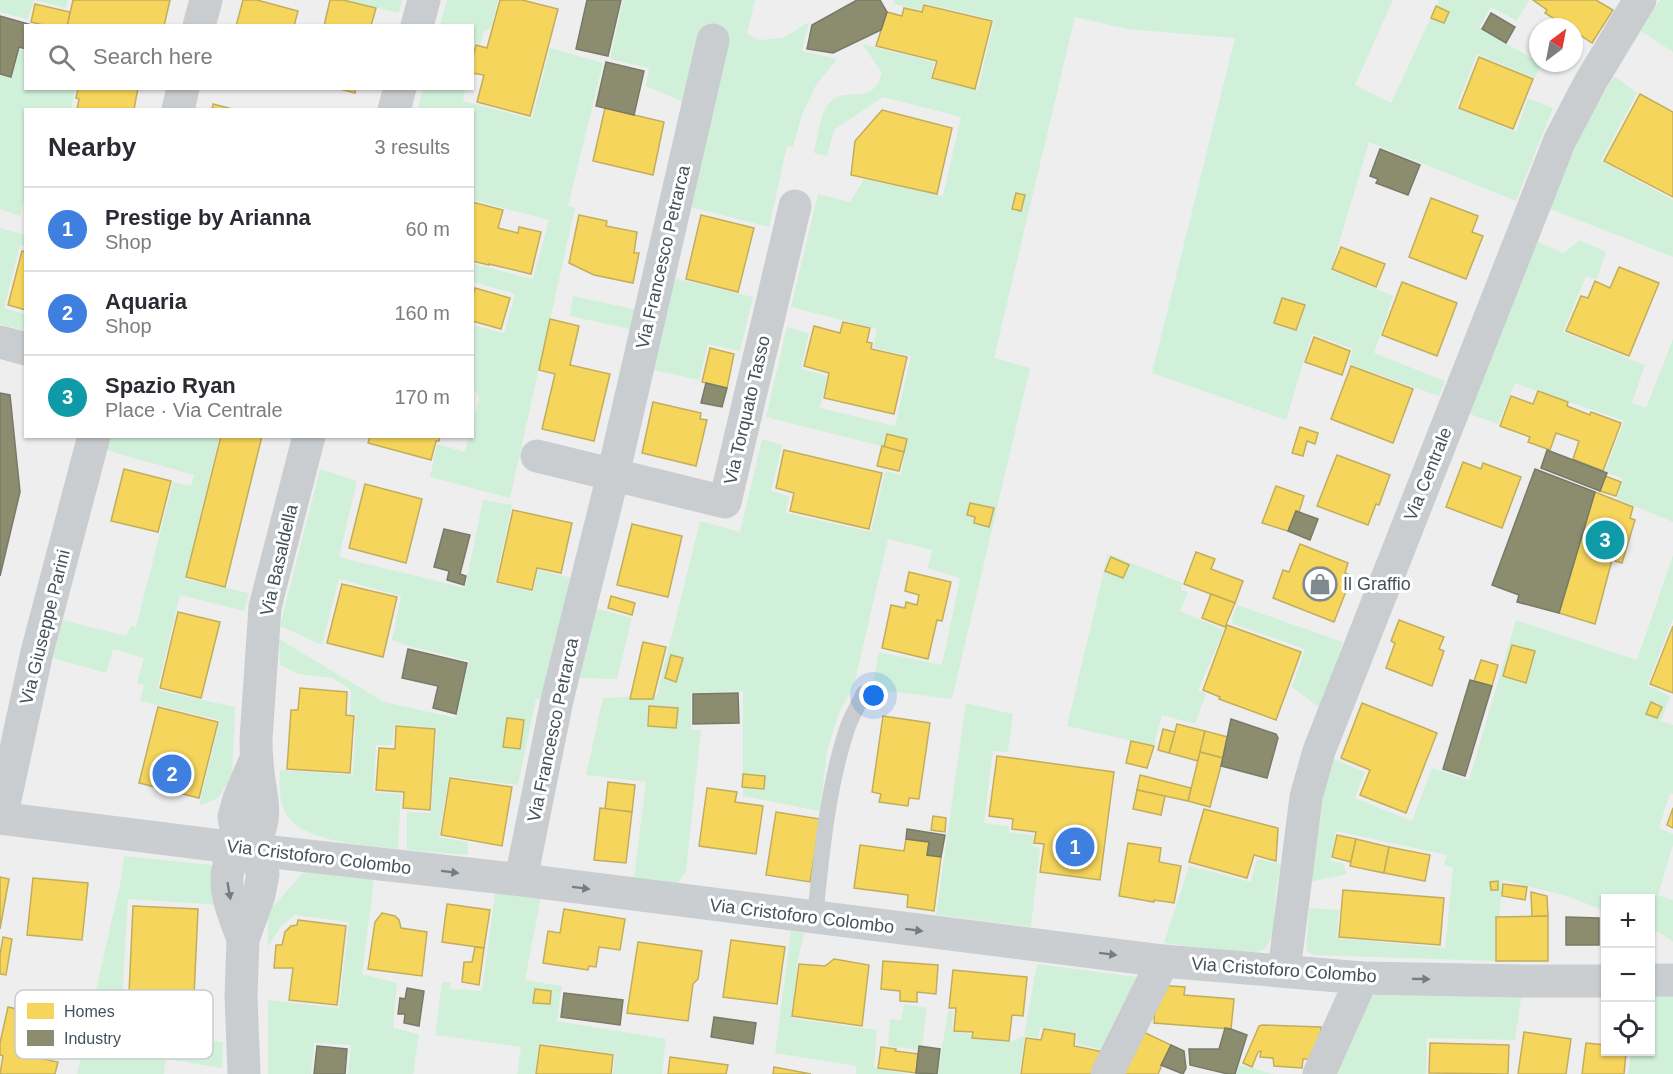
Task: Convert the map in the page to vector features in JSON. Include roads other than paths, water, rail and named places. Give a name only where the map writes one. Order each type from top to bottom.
[{"type":"main road","name":"Via Cristoforo Colombo","points":[[1,818],[246,849],[523,880],[1163,961],[1362,978],[1601,981]]},
{"type":"main road","points":[[1655,980],[1673,980]]},
{"type":"street","points":[[200,24],[206,0]]},
{"type":"street","points":[[418,24],[424,0]]},
{"type":"street","name":"Via Centrale","points":[[1284,971],[1306,797],[1319,751],[1560,140],[1591,81],[1640,0]]},
{"type":"street","name":"Via Francesco Petrarca","points":[[523,880],[524,864],[557,700],[613,475],[713,40]]},
{"type":"street","points":[[178,108],[183,90]]},
{"type":"street","points":[[395,108],[399,90]]},
{"type":"street","name":"Via Torquato Tasso","points":[[613,475],[725,502],[795,206]]},
{"type":"street","points":[[0,342],[24,348]]},
{"type":"street","name":"Via Giuseppe Parini","points":[[1,818],[37,652],[93,438]]},
{"type":"street","name":"Via Basaldella","points":[[244,1074],[241,996],[243,939],[259,895],[263,874],[257,860],[237,835],[234,817],[256,757],[265,607],[308,438]]},
{"type":"street","points":[[537,456],[613,475]]},
{"type":"street","points":[[1107,1074],[1163,961]]},
{"type":"street","points":[[1319,1074],[1362,978]]},
{"type":"lane","points":[[814,918],[836,768],[849,725],[864,693]]},
{"type":"place","name":"Spazio Ryan","points":[[1605,540]]},
{"type":"place","name":"Il Graffio","points":[[1320,584]]},
{"type":"place","name":"Aquaria","points":[[172,774]]},
{"type":"place","name":"Prestige by Arianna","points":[[1075,847]]}]
